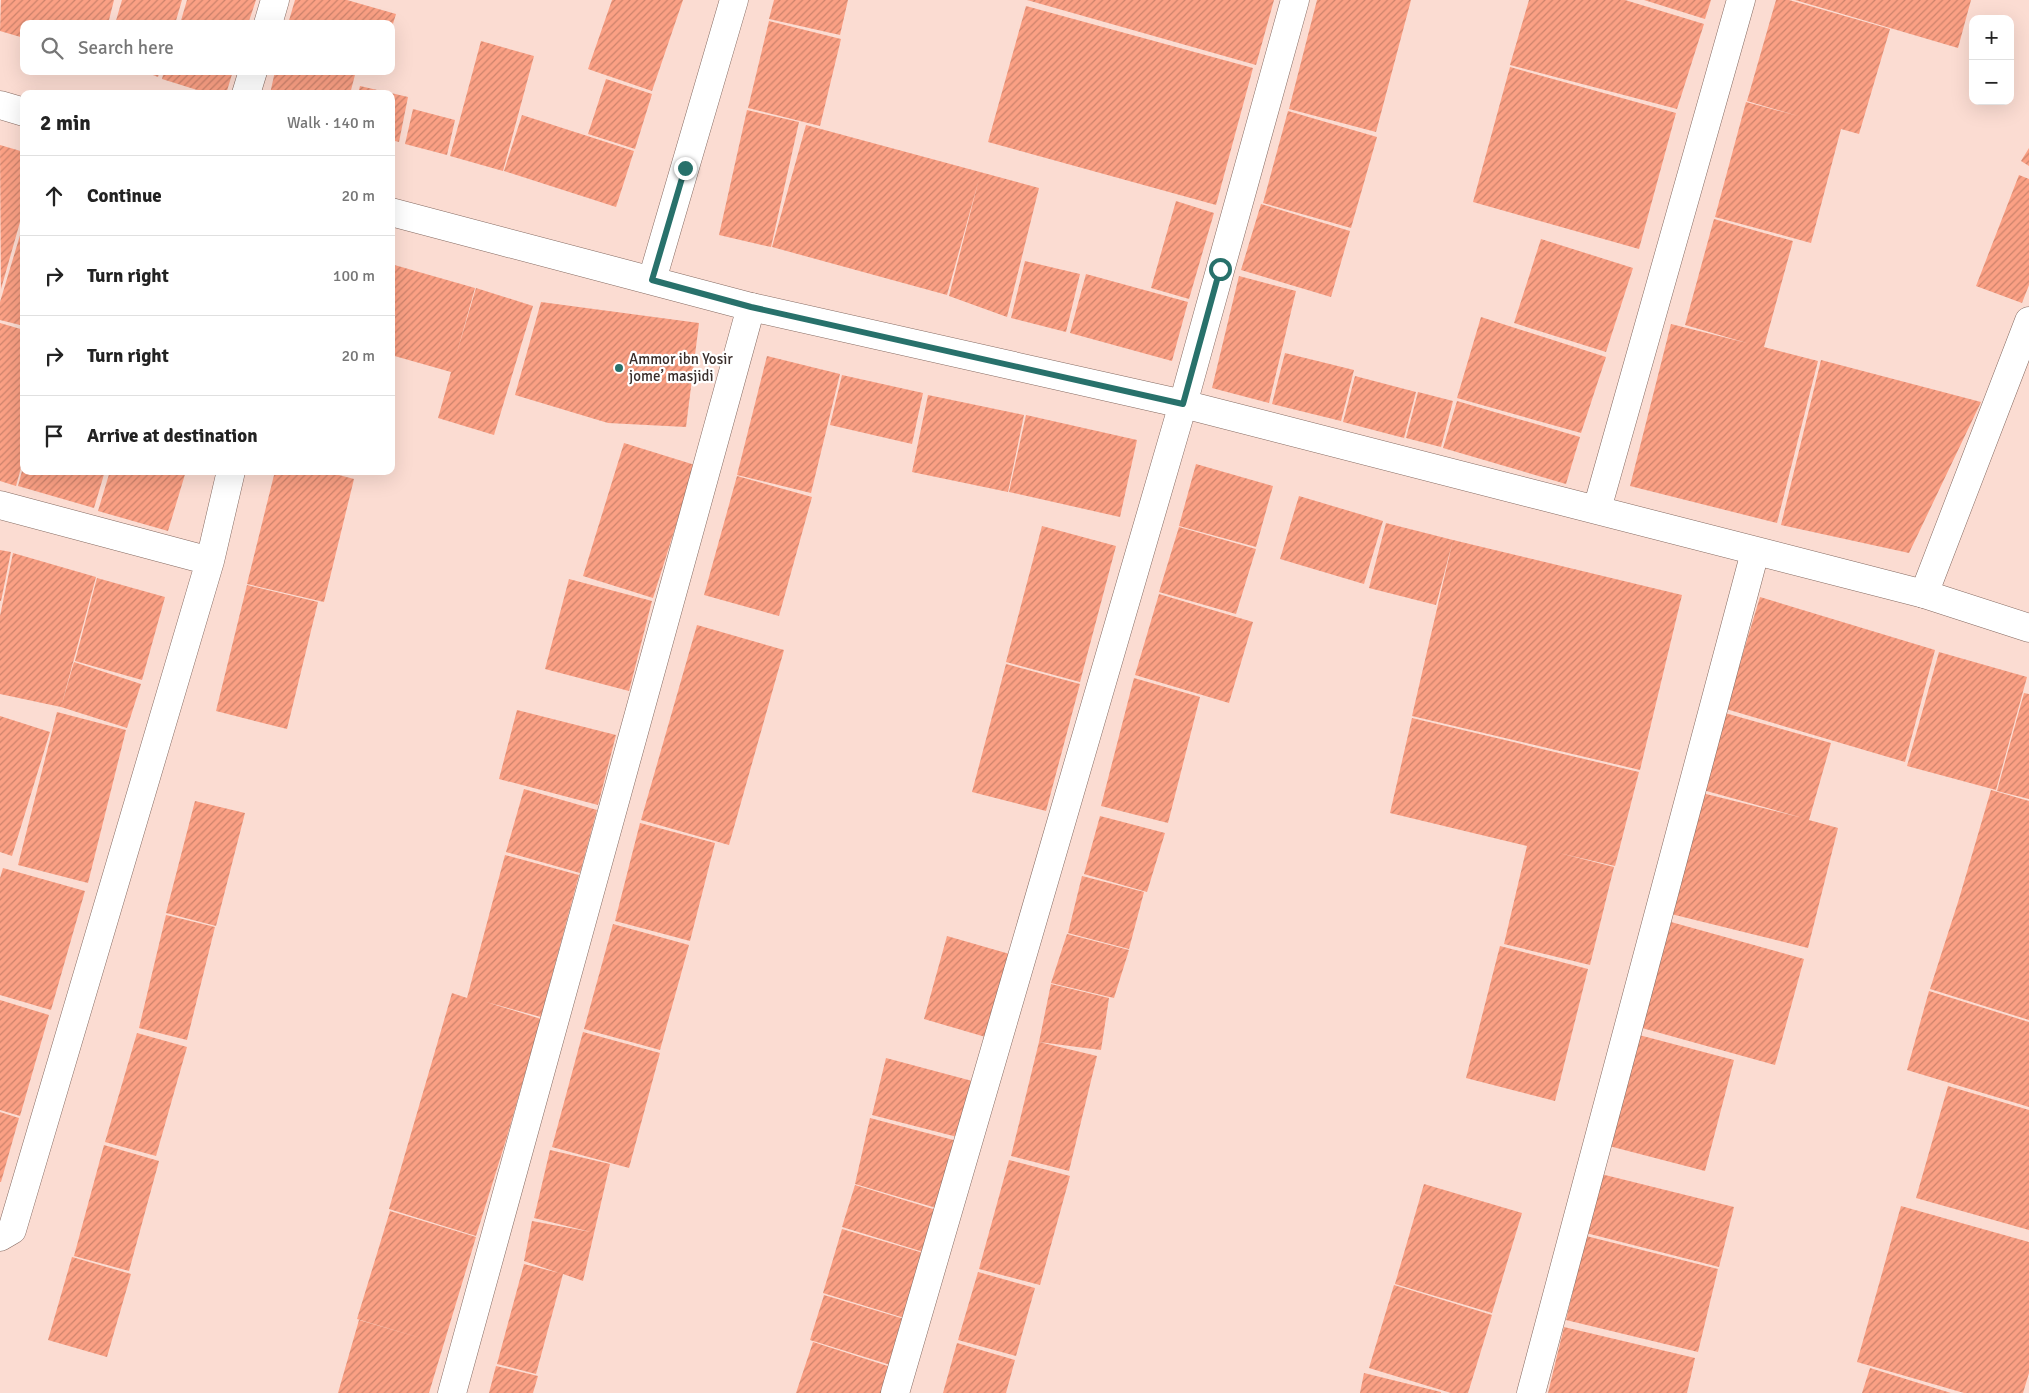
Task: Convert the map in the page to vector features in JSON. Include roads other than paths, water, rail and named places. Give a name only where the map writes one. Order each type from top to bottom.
[{"type":"street","points":[[269,20],[275,0]]},
{"type":"street","points":[[652,280],[734,0]]},
{"type":"street","points":[[896,1393],[1183,404],[1295,0]]},
{"type":"street","points":[[1597,509],[1741,0]]},
{"type":"street","points":[[247,90],[252,75]]},
{"type":"street","points":[[0,105],[20,111]]},
{"type":"street","points":[[395,213],[751,307],[1183,404],[1597,509],[1754,552],[1924,594],[2029,628]]},
{"type":"street","points":[[452,1393],[751,307]]},
{"type":"street","points":[[1924,594],[2029,321]]},
{"type":"street","points":[[0,1237],[12,1230],[210,561],[230,475]]},
{"type":"street","points":[[0,505],[210,561]]},
{"type":"street","points":[[1531,1393],[1754,552]]},
{"type":"place","name":"Ammor ibn Yosir jome’ masjidi","points":[[619,368]]}]
